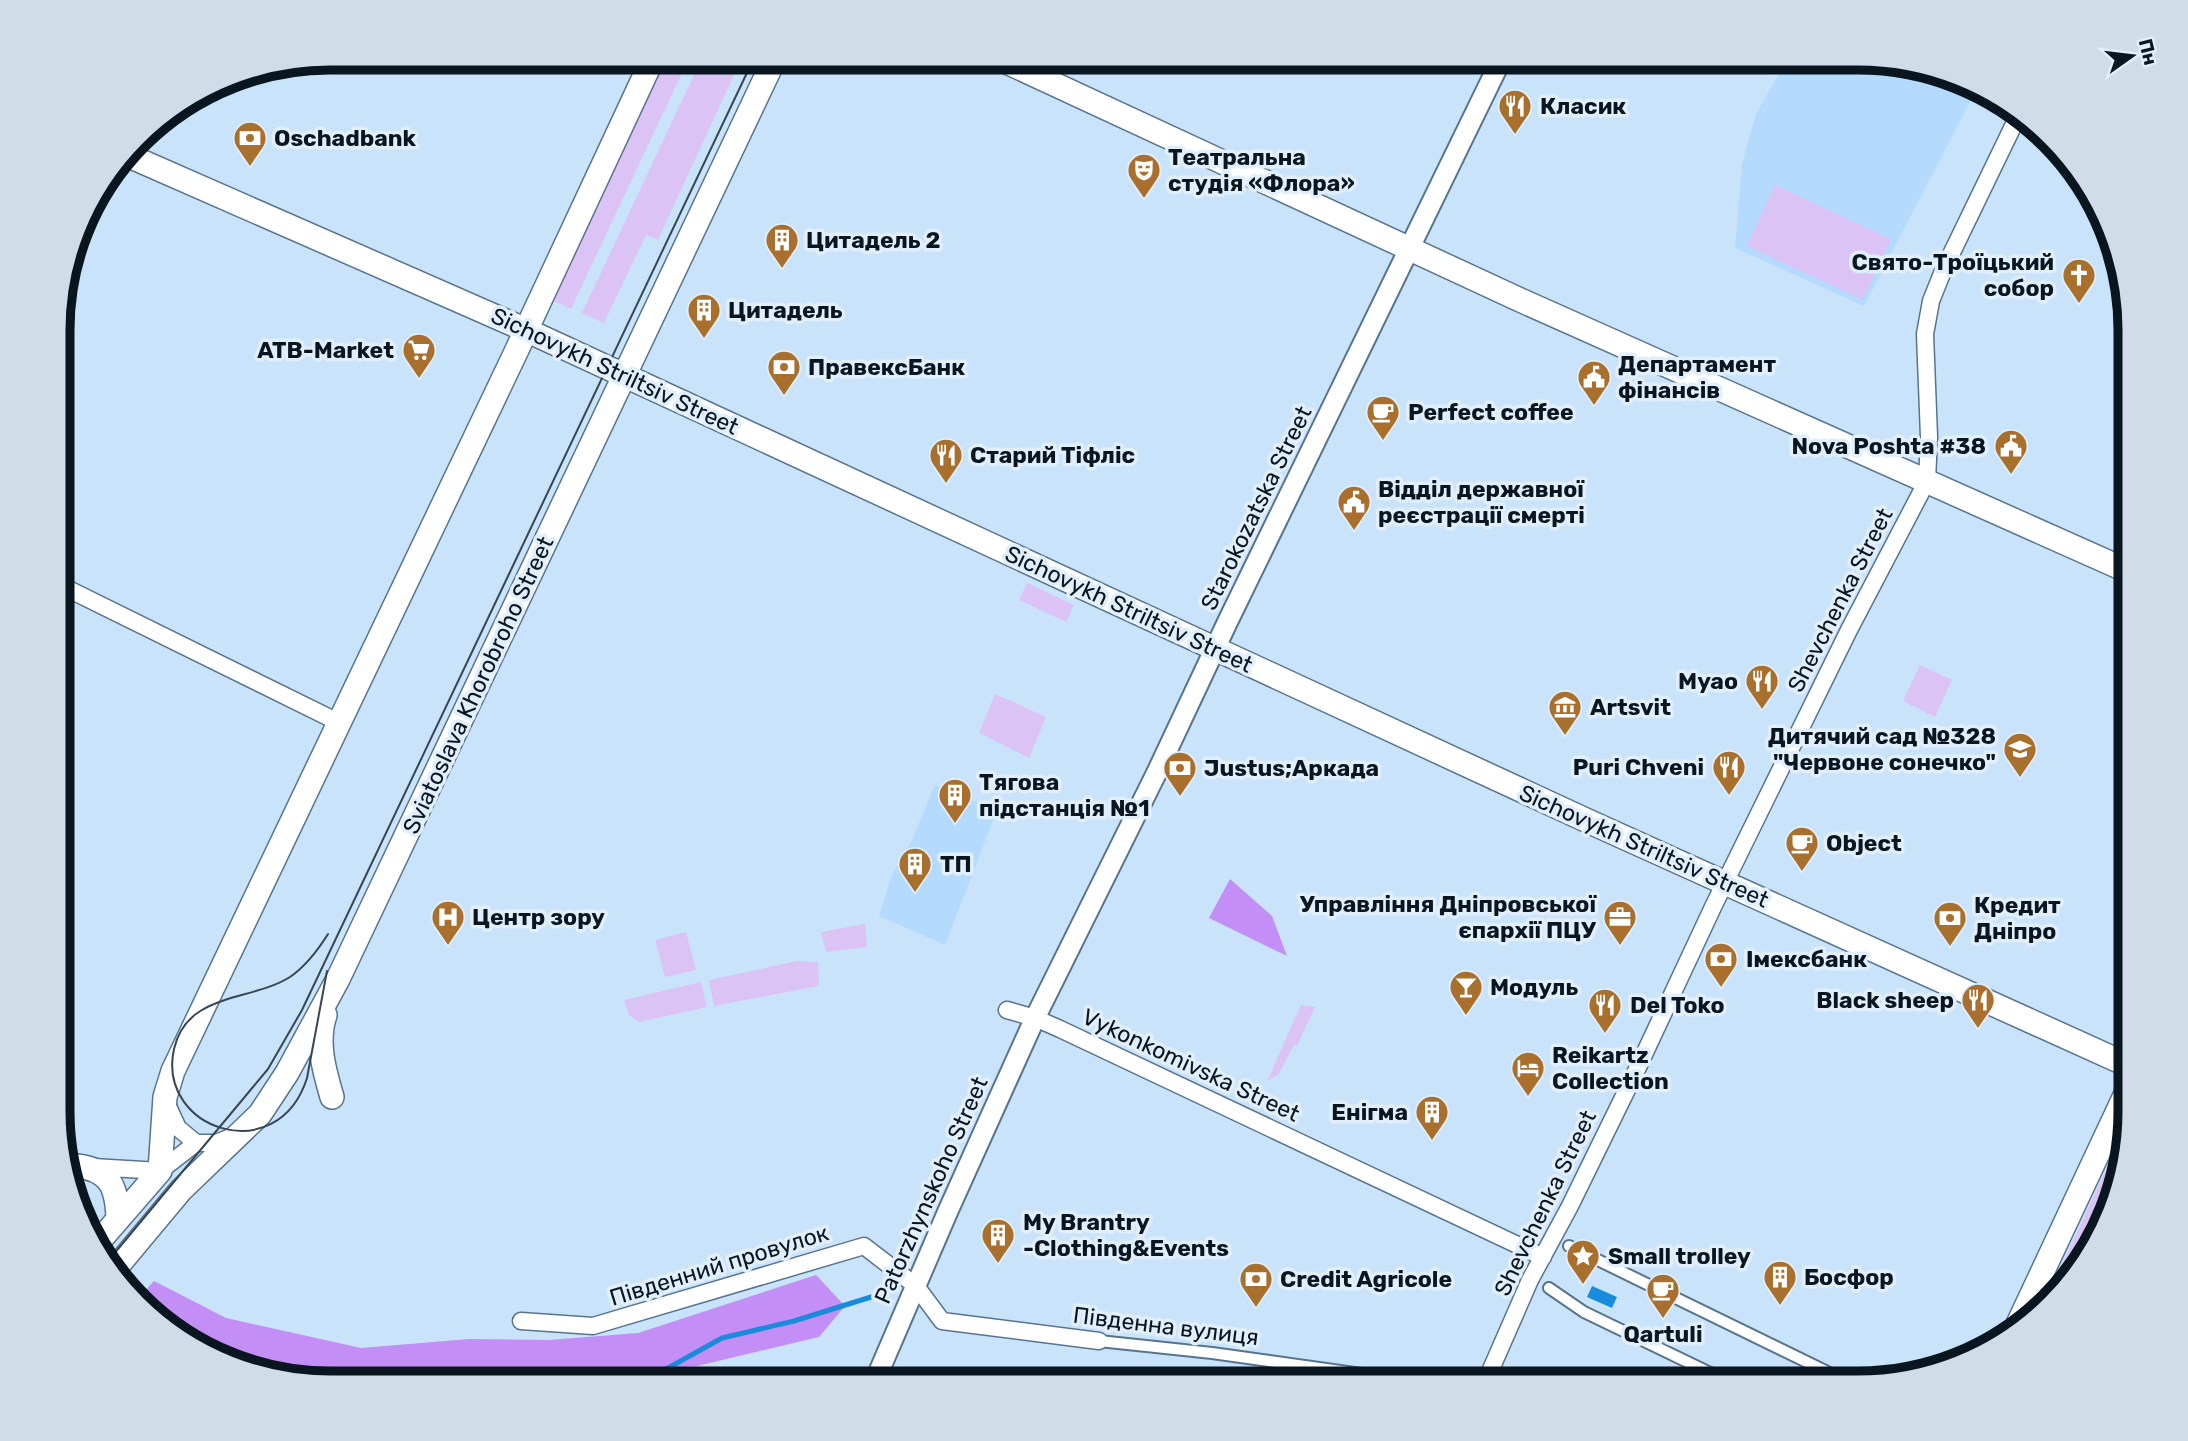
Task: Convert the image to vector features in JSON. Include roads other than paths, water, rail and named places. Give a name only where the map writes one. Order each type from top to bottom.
[{"type":"main road","points":[[103,1237],[160,1171],[165,1097],[173,1071],[647,70]]},
{"type":"main road","name":"Sviatoslava Khorobroho Street","points":[[120,1263],[181,1190],[260,1114],[287,1073],[338,979],[769,70]]},
{"type":"main road","points":[[1024,70],[1518,299],[2118,567]]},
{"type":"main road","name":"Sichovykh Striltsiv Street","points":[[136,158],[526,330],[1215,649],[2118,1061]]},
{"type":"main road","points":[[332,1097],[322,1064],[321,1027],[338,979]]},
{"type":"main road","points":[[2025,1310],[2118,1111]]},
{"type":"main road","points":[[76,1168],[96,1170],[105,1176],[113,1186],[117,1198],[118,1219]]},
{"type":"main road","points":[[160,1171],[181,1190]]},
{"type":"street","name":"Starokozatska Street","points":[[1035,1018],[1496,70]]},
{"type":"street","points":[[1927,481],[1929,437],[1925,334],[1931,301],[2015,123]]},
{"type":"street","name":"Shevchenka Street","points":[[1490,1371],[1530,1280],[1641,1061],[1853,621],[1927,481]]},
{"type":"street","points":[[70,590],[338,722]]},
{"type":"street","name":"Vykonkomivska Street","points":[[1007,1010],[1035,1018],[1543,1257]]},
{"type":"street","name":"Patorzhynskoho Street","points":[[879,1371],[947,1211],[1035,1018]]},
{"type":"street","points":[[165,1097],[178,1128],[196,1143]]},
{"type":"street","points":[[76,1167],[160,1171],[196,1143],[216,1143],[243,1132]]},
{"type":"street","points":[[1569,1245],[1826,1371]]},
{"type":"street","name":"Південний провулок","points":[[521,1321],[593,1326],[864,1246],[916,1286]]},
{"type":"street","name":"Південна вулиця","points":[[916,1286],[942,1321],[1340,1371]]},
{"type":"street","points":[[1549,1288],[1584,1312],[1706,1371]]},
{"type":"water","points":[[1592,1286],[1617,1297],[1612,1308],[1587,1297]]},
{"type":"waterway","points":[[663,1371],[722,1338],[794,1321],[871,1297]]},
{"type":"tram line","points":[[114,1254],[268,1069],[302,1010],[748,70]]},
{"type":"tram line","points":[[327,971],[307,1078],[292,1106],[271,1124],[247,1131],[223,1128],[201,1118],[183,1101],[173,1077],[174,1049],[181,1031],[192,1017],[222,1001],[274,985],[290,977],[311,957],[328,934]]},
{"type":"place","name":"Класик","points":[[1515,136]]},
{"type":"place","name":"Oschadbank","points":[[250,168]]},
{"type":"place","name":"Театральна студія «Флора»","points":[[1144,200]]},
{"type":"place","name":"Цитадель 2","points":[[782,270]]},
{"type":"place","name":"Свято-Троїцький собор","points":[[2079,305]]},
{"type":"place","name":"Цитадель","points":[[704,340]]},
{"type":"place","name":"ATB-Market","points":[[419,380]]},
{"type":"place","name":"ПравексБанк","points":[[784,397]]},
{"type":"place","name":"Департамент фінансів","points":[[1594,407]]},
{"type":"place","name":"Perfect coffee","points":[[1383,442]]},
{"type":"place","name":"Nova Poshta #38","points":[[2011,476]]},
{"type":"place","name":"Старий Тіфліс","points":[[946,485]]},
{"type":"place","name":"Відділ державної реєстрації смерті","points":[[1354,532]]},
{"type":"place","name":"Myao","points":[[1762,711]]},
{"type":"place","name":"Artsvit","points":[[1565,737]]},
{"type":"place","name":"Дитячий сад №328 \"Червоне сонечко\"","points":[[2020,779]]},
{"type":"place","name":"Puri Chveni","points":[[1729,797]]},
{"type":"place","name":"Justus;Аркада","points":[[1180,798]]},
{"type":"place","name":"Тягова підстанція №1","points":[[955,825]]},
{"type":"place","name":"Object","points":[[1802,873]]},
{"type":"place","name":"ТП","points":[[915,894]]},
{"type":"place","name":"Центр зору","points":[[448,947]]},
{"type":"place","name":"Управління Дніпровської єпархії ПЦУ","points":[[1620,947]]},
{"type":"place","name":"Кредит Дніпро","points":[[1950,948]]},
{"type":"place","name":"Імексбанк","points":[[1721,989]]},
{"type":"place","name":"Модуль","points":[[1466,1017]]},
{"type":"place","name":"Black sheep","points":[[1978,1030]]},
{"type":"place","name":"Del Toko","points":[[1605,1035]]},
{"type":"place","name":"Reikartz Collection","points":[[1528,1098]]},
{"type":"place","name":"Енігма","points":[[1432,1142]]},
{"type":"place","name":"My Brantry -Clothing&Events","points":[[998,1265]]},
{"type":"place","name":"Small trolley","points":[[1583,1286]]},
{"type":"place","name":"Босфор","points":[[1780,1307]]},
{"type":"place","name":"Credit Agricole","points":[[1256,1309]]},
{"type":"place","name":"Qartuli","points":[[1663,1320]]}]
